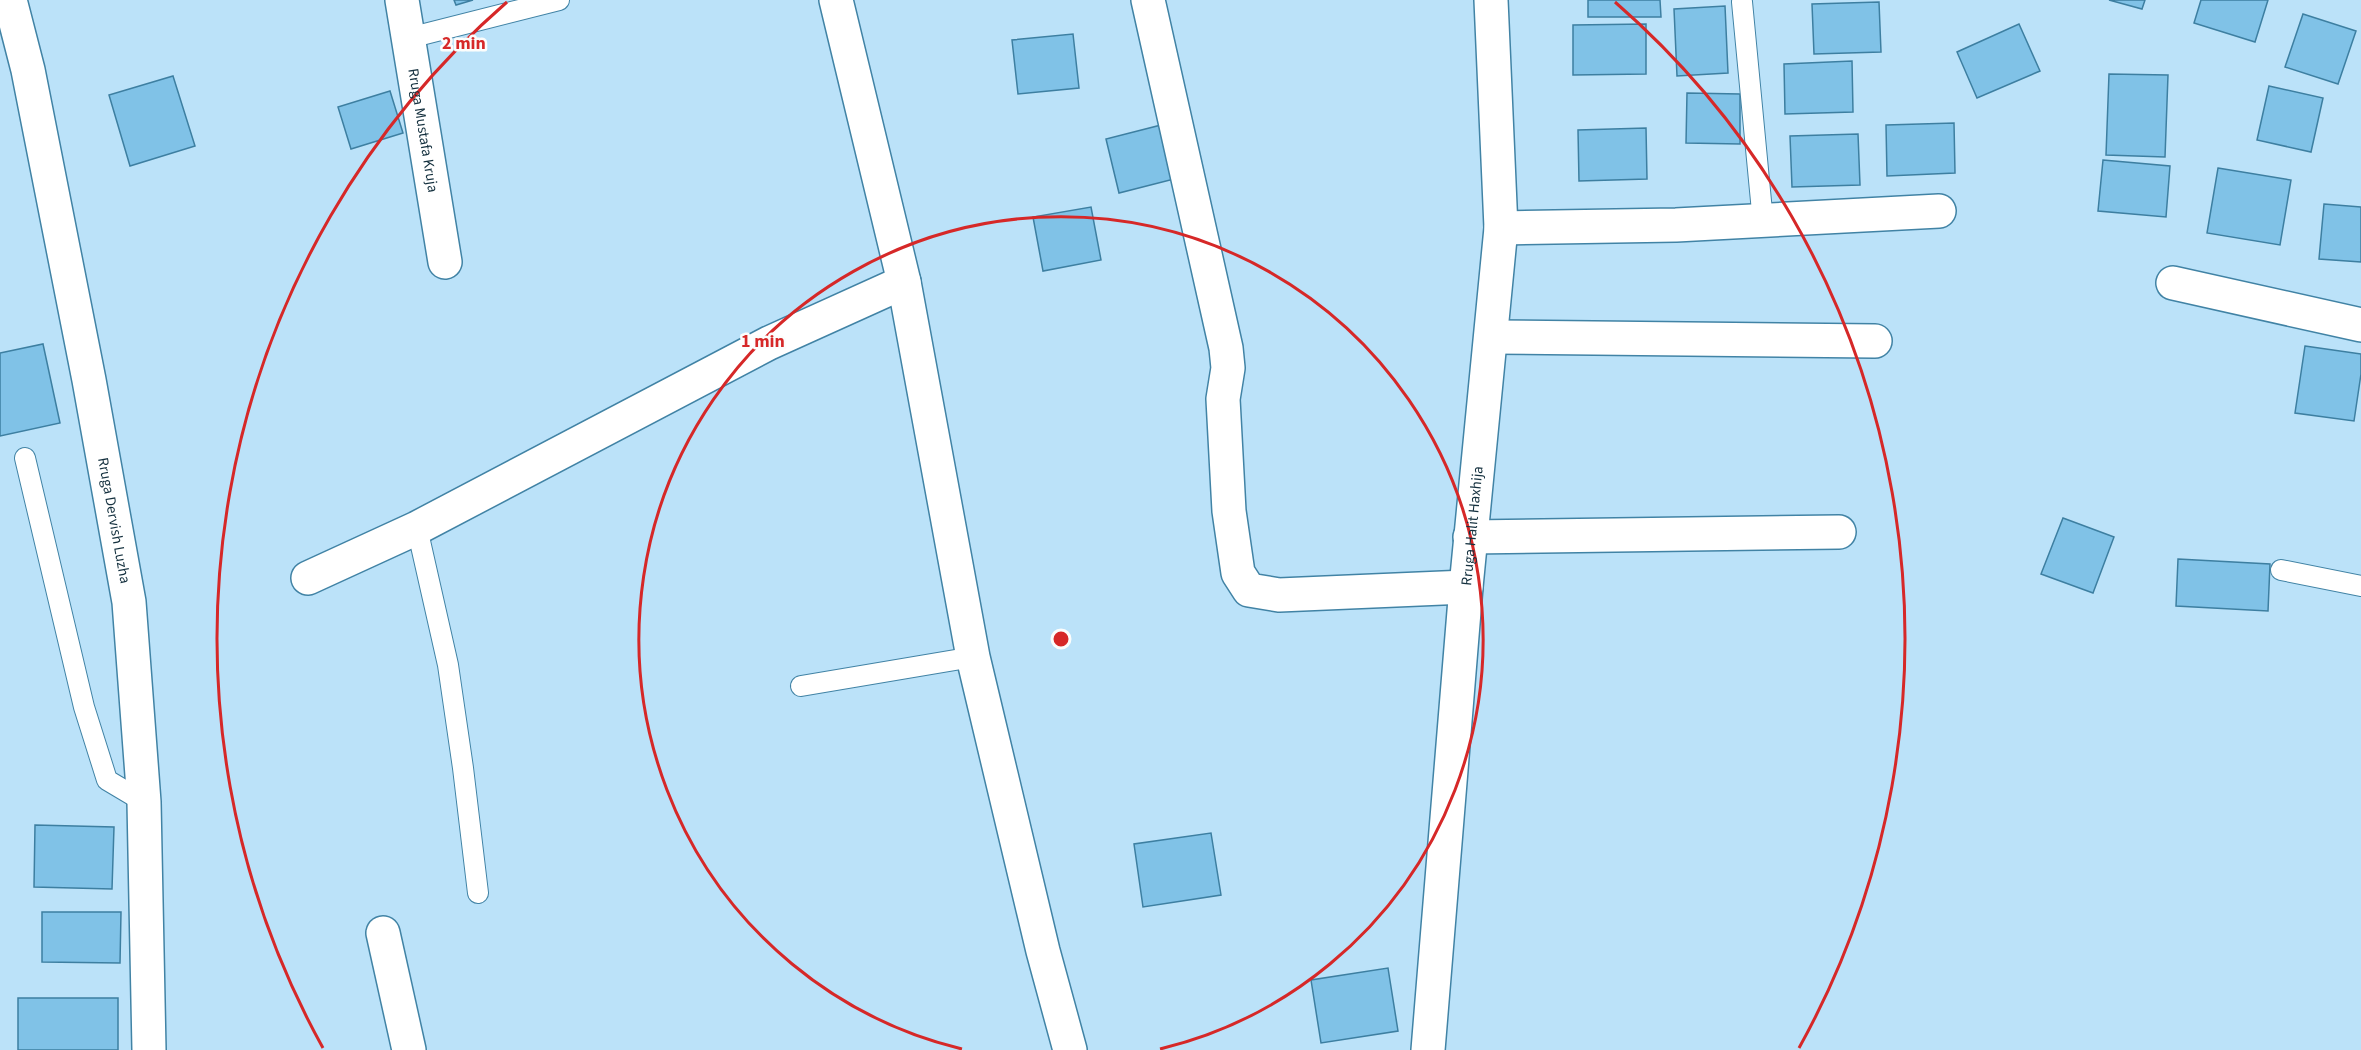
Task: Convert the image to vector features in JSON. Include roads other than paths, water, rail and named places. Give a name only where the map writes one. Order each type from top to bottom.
[{"type":"street","name":"Rruga Dervish Luzha","points":[[10,0],[30,82],[118,533],[129,602],[144,802],[149,1050]]},
{"type":"street","name":"Rruga Mustafa Kruja","points":[[402,0],[444,262]]},
{"type":"street","points":[[836,0],[904,282],[973,657],[1043,951],[1070,1050]]},
{"type":"street","points":[[1148,0],[1226,348],[1228,368],[1223,399],[1230,510],[1238,573],[1249,590],[1279,595],[1466,587]]},
{"type":"street","name":"Rruga Halit Haxhija","points":[[1428,1050],[1470,537],[1492,337],[1501,228],[1491,0]]},
{"type":"street","points":[[1501,228],[1762,222],[1939,211]]},
{"type":"street","points":[[308,578],[417,528],[769,343],[904,282]]},
{"type":"street","points":[[2173,283],[2361,325]]},
{"type":"street","points":[[1492,337],[1875,341]]},
{"type":"street","points":[[1470,537],[1839,532]]},
{"type":"street","points":[[383,933],[409,1050]]},
{"type":"lane","points":[[409,38],[559,0]]},
{"type":"lane","points":[[1742,2],[1762,222]]},
{"type":"lane","points":[[25,458],[84,707],[106,780],[144,802]]},
{"type":"lane","points":[[417,528],[448,665],[464,768],[478,893]]},
{"type":"lane","points":[[2282,570],[2361,586]]},
{"type":"lane","points":[[801,686],[973,657]]}]
